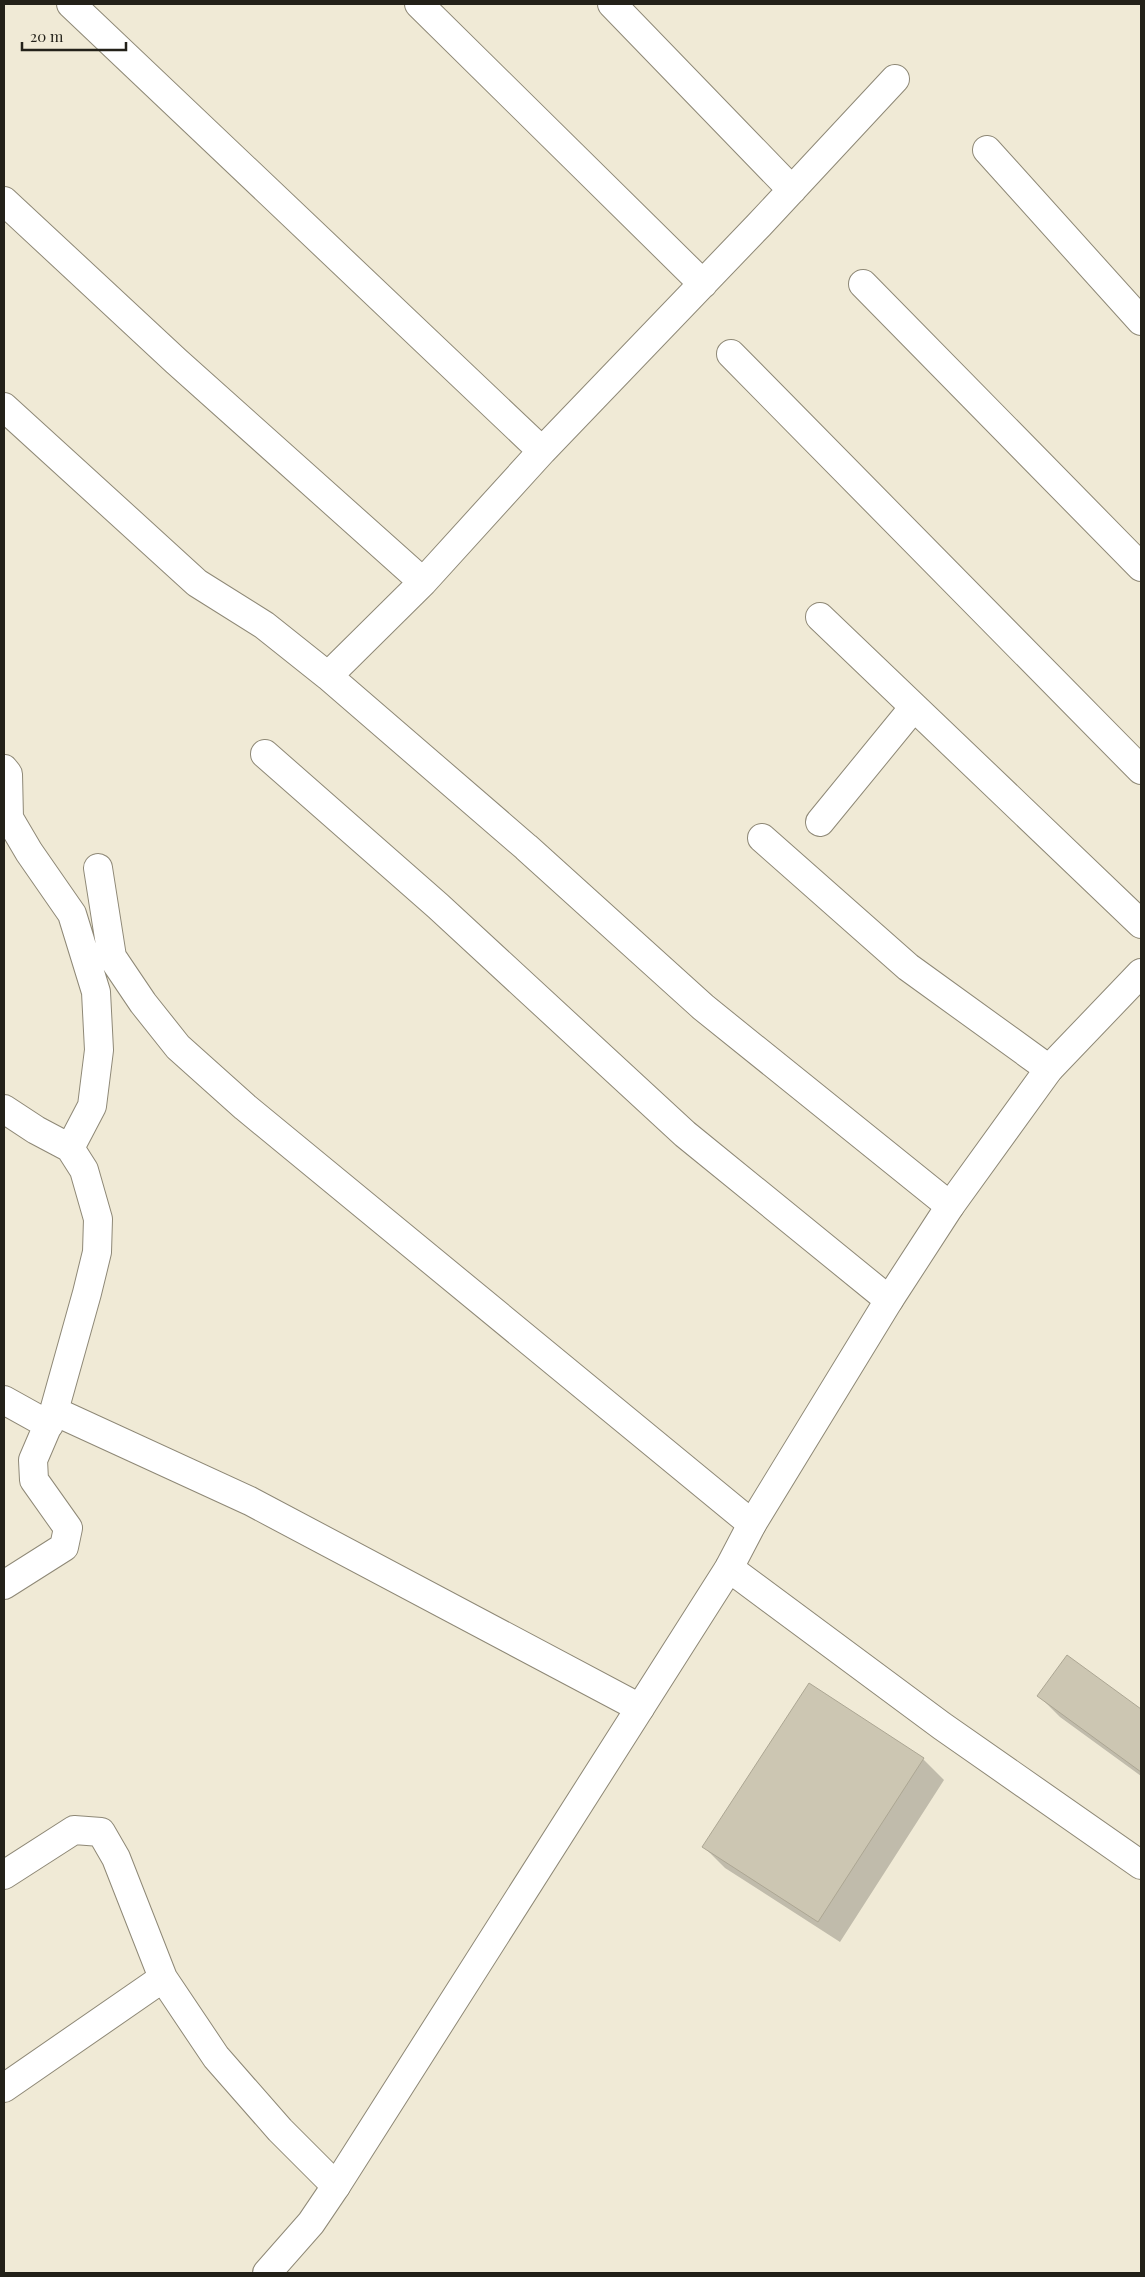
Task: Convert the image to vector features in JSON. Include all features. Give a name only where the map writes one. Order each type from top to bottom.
[{"type":"street","points":[[71,4],[542,451]]},
{"type":"street","points":[[419,4],[703,284]]},
{"type":"street","points":[[612,4],[792,190]]},
{"type":"street","points":[[328,676],[423,582],[542,451],[703,284],[895,79]]},
{"type":"street","points":[[986,150],[1141,321]]},
{"type":"street","points":[[4,201],[176,360],[423,582]]},
{"type":"street","points":[[863,284],[1141,567]]},
{"type":"street","points":[[731,354],[1141,770]]},
{"type":"street","points":[[4,407],[198,583],[264,625],[328,676],[526,847],[703,1007],[950,1206]]},
{"type":"street","points":[[820,617],[1141,924]]},
{"type":"street","points":[[820,822],[914,707]]},
{"type":"street","points":[[265,754],[438,906],[685,1134],[889,1300]]},
{"type":"street","points":[[4,769],[8,774],[9,818],[29,852],[72,914],[96,992],[99,1050],[92,1106],[70,1148]]},
{"type":"street","points":[[762,838],[908,966],[1049,1069]]},
{"type":"street","points":[[98,868],[112,957],[143,1003],[178,1047],[245,1107],[752,1524]]},
{"type":"street","points":[[267,2273],[311,2223],[336,2186],[729,1568],[752,1524],[889,1300],[950,1206],[1049,1069],[1141,973]]},
{"type":"street","points":[[4,1109],[36,1130],[70,1148],[84,1170],[98,1219],[98,1252],[51,1418],[33,1460],[34,1480],[68,1528],[64,1547],[4,1585]]},
{"type":"street","points":[[9,1410],[51,1418],[250,1501],[640,1708]]},
{"type":"street","points":[[729,1568],[942,1726],[1141,1865]]},
{"type":"street","points":[[4,1875],[74,1830],[101,1832],[116,1858],[163,1978],[216,2057],[280,2130],[336,2186]]},
{"type":"street","points":[[4,2088],[163,1978]]},
{"type":"building","points":[[1067,1655],[1141,1709],[1141,1772],[1037,1696]]},
{"type":"building","points":[[809,1683],[924,1758],[818,1922],[702,1847]]}]
